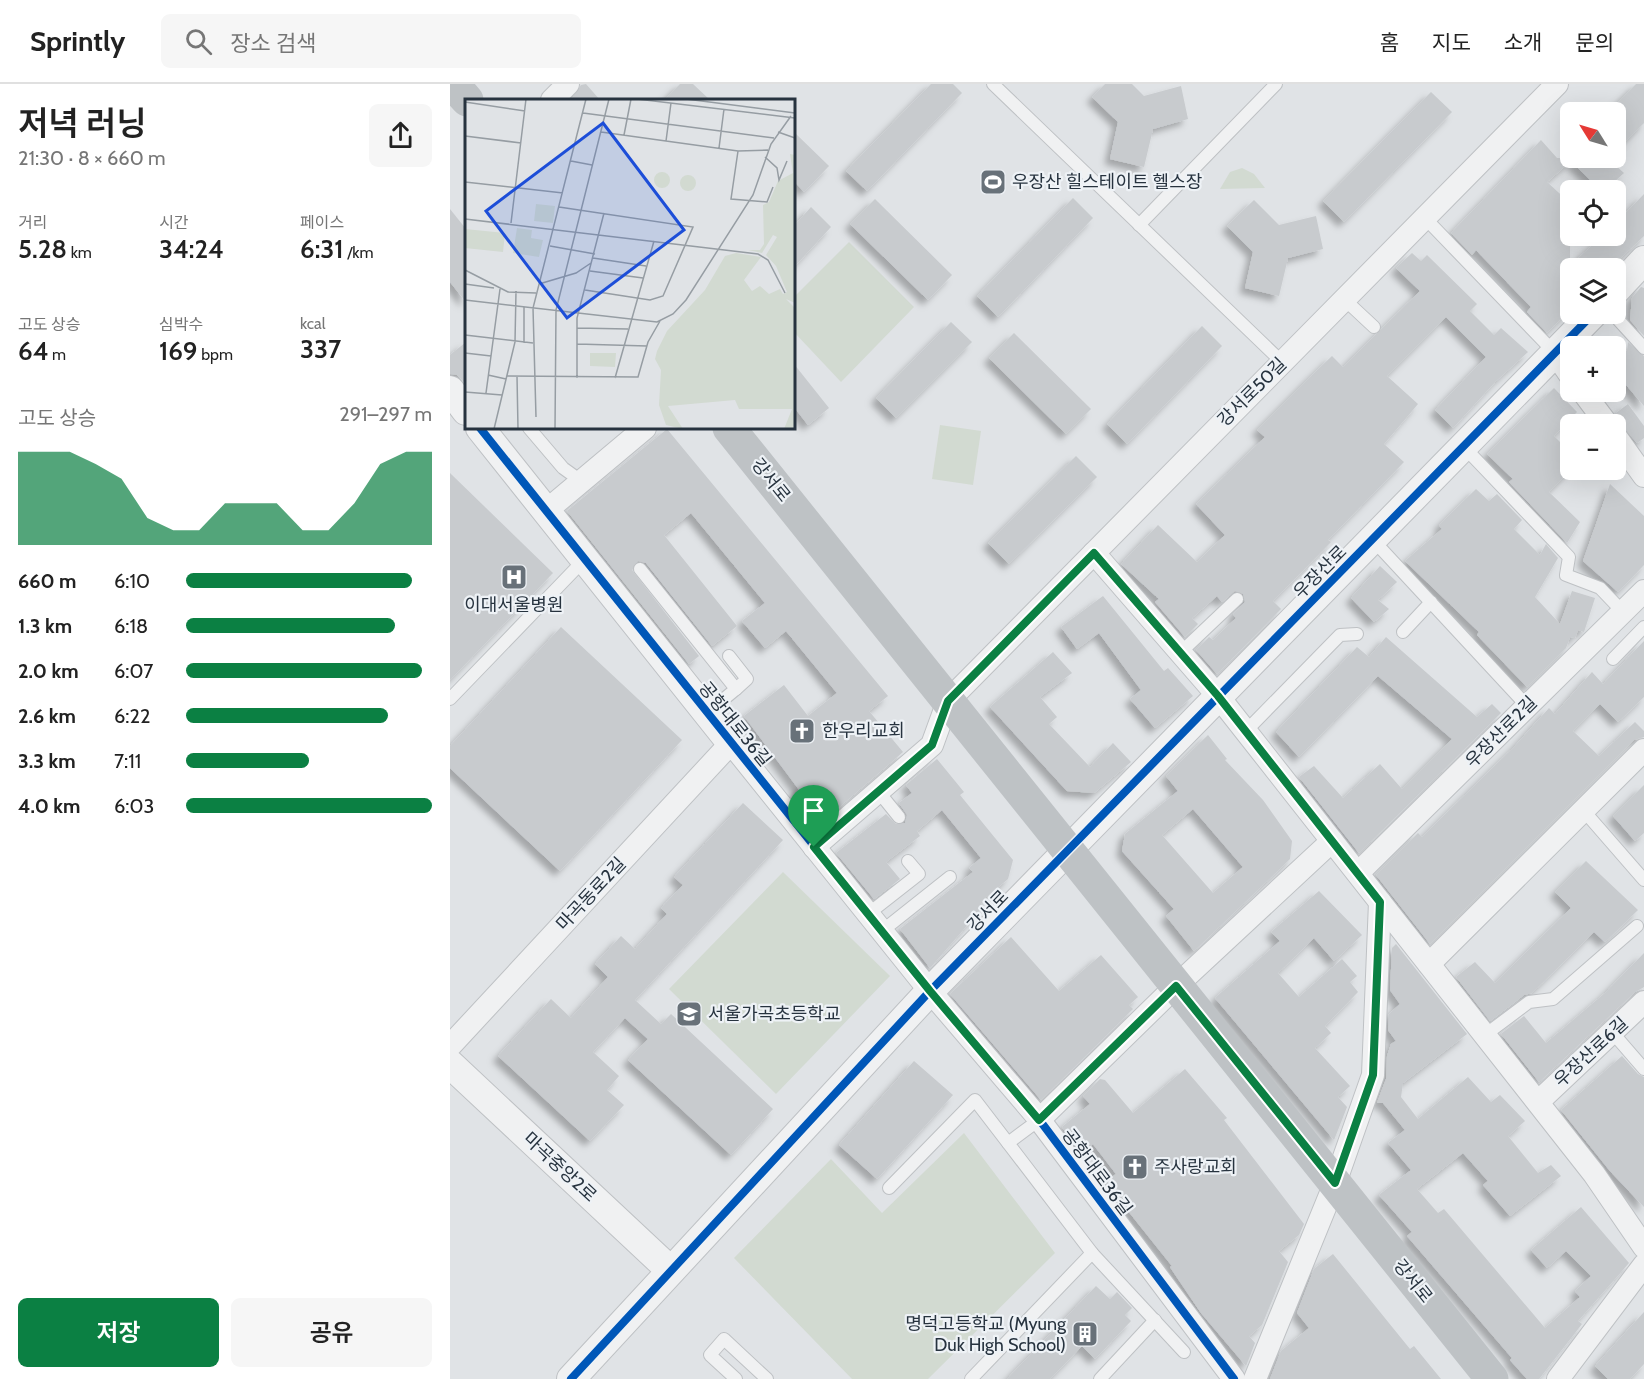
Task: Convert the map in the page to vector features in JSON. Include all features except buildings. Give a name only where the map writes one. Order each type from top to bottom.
[{"type":"main road","points":[[453,84],[465,99]]},
{"type":"main road","name":"강서로","points":[[730,429],[1492,1379]]},
{"type":"street","points":[[553,99],[568,84]]},
{"type":"street","name":"강서로50길","points":[[948,701],[1557,84]]},
{"type":"street","points":[[1626,279],[1644,260]]},
{"type":"street","name":"우장산로","points":[[1066,850],[1464,447],[1560,367]]},
{"type":"street","points":[[450,390],[465,410]]},
{"type":"street","name":"공항대로36길","points":[[481,429],[930,991],[1039,1120],[1234,1379]]},
{"type":"street","points":[[546,511],[644,429]]},
{"type":"street","points":[[1626,451],[1644,476]]},
{"type":"street","points":[[1094,553],[1246,731],[1594,1174],[1644,1247]]},
{"type":"street","name":"우장산로2길","points":[[1358,873],[1644,591]]},
{"type":"street","points":[[814,847],[932,745],[948,701]]},
{"type":"street","name":"마곡동로2길","points":[[450,1046],[731,742]]},
{"type":"street","points":[[1429,964],[1644,750]]},
{"type":"street","points":[[1039,1120],[1176,986],[1332,841]]},
{"type":"street","name":"강서로","points":[[571,1379],[930,991],[1066,850]]},
{"type":"street","points":[[1255,1379],[1335,1183],[1373,1075],[1380,902]]},
{"type":"street","name":"우장산로6길","points":[[1538,1102],[1644,1002]]},
{"type":"street","name":"마곡중앙2로","points":[[450,1064],[670,1270]]},
{"type":"street","points":[[1558,1379],[1644,1265]]},
{"type":"lane","points":[[993,84],[1282,362]]},
{"type":"lane","points":[[1139,225],[1276,84]]},
{"type":"lane","points":[[1425,218],[1560,361]]},
{"type":"lane","points":[[1344,299],[1374,327]]},
{"type":"lane","points":[[1622,324],[1644,348]]},
{"type":"lane","points":[[530,429],[563,468],[581,482]]},
{"type":"lane","points":[[1464,447],[1569,557],[1566,575],[1600,588],[1623,612]]},
{"type":"lane","points":[[1373,540],[1527,706]]},
{"type":"lane","points":[[450,699],[585,559]]},
{"type":"lane","points":[[640,569],[736,689]]},
{"type":"lane","points":[[1180,653],[1237,599]]},
{"type":"lane","points":[[1403,632],[1431,602]]},
{"type":"lane","points":[[1613,659],[1644,627]]},
{"type":"lane","points":[[1246,731],[1340,634],[1357,634]]},
{"type":"lane","points":[[707,713],[747,679],[729,656]]},
{"type":"lane","points":[[878,791],[900,818]]},
{"type":"lane","points":[[1584,811],[1644,880]]},
{"type":"lane","points":[[875,922],[919,874],[908,861]]},
{"type":"lane","points":[[875,922],[950,877]]},
{"type":"lane","points":[[1485,1035],[1529,1002],[1553,999],[1637,926]]},
{"type":"lane","points":[[1612,1032],[1644,1069]]},
{"type":"lane","points":[[889,1188],[975,1100],[1092,1252],[1184,1352]]},
{"type":"lane","points":[[1008,1143],[1039,1120]]},
{"type":"lane","points":[[971,1379],[1092,1252]]},
{"type":"lane","points":[[1100,1379],[1155,1320]]},
{"type":"lane","points":[[736,1379],[710,1354],[724,1339],[767,1379]]},
{"type":"shaded area","points":[[1242,168],[1254,174],[1265,188],[1220,189],[1230,172]]},
{"type":"shaded area","points":[[849,242],[914,307],[841,382],[795,333],[795,296]]},
{"type":"shaded area","points":[[940,425],[981,431],[973,485],[932,479]]},
{"type":"shaded area","points":[[783,872],[890,976],[776,1094],[669,989]]},
{"type":"shaded area","points":[[964,1133],[1055,1253],[928,1379],[852,1379],[734,1258],[831,1159],[882,1213]]},
{"type":"cycle path","points":[[571,1379],[930,991],[1583,324]]},
{"type":"cycle path","points":[[481,429],[930,991],[1035,1114],[1234,1379]]},
{"type":"place","name":"우장산 힐스테이트 헬스장","points":[[993,182]]},
{"type":"place","name":"이대서울병원","points":[[514,577]]},
{"type":"place","name":"한우리교회","points":[[802,731]]},
{"type":"place","name":"서울가곡초등학교","points":[[689,1014]]},
{"type":"place","name":"주사랑교회","points":[[1135,1167]]},
{"type":"place","name":"명덕고등학교 (Myung Duk High School)","points":[[1085,1334]]},
{"type":"route","points":[[1094,553],[1218,696],[1380,902],[1373,1075],[1335,1183],[1176,986],[1039,1120],[930,991],[814,847],[932,745],[948,701],[1094,553]]}]
